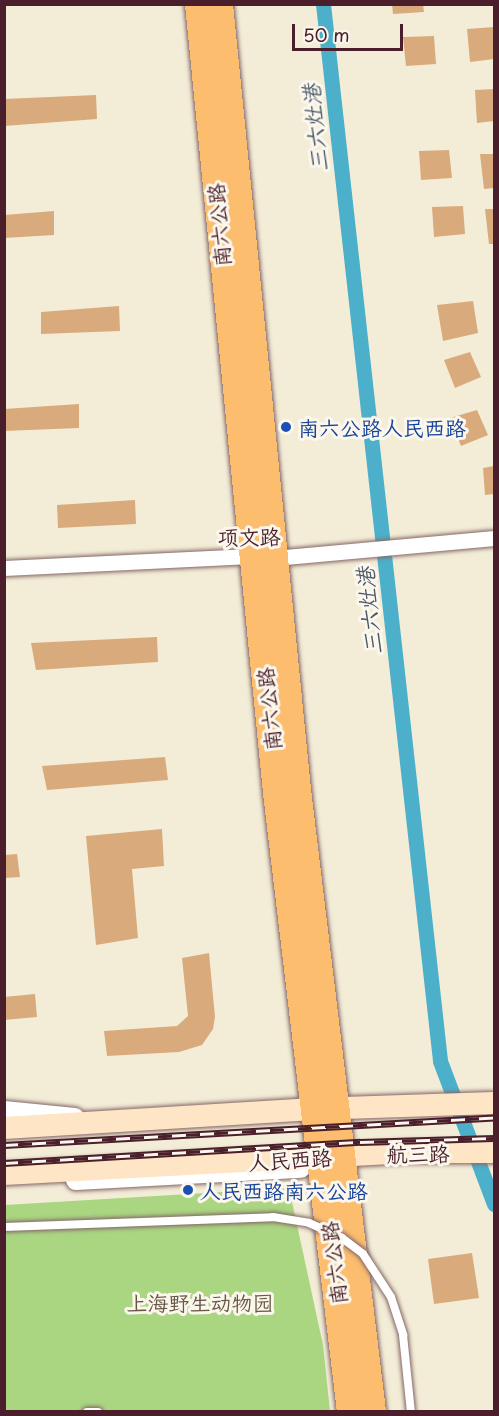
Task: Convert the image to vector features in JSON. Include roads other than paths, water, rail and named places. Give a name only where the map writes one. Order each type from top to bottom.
[{"type":"highway","name":"南六公路","points":[[198,4],[325,1108],[350,1412]]},
{"type":"highway","name":"南六公路","points":[[220,4],[262,557]]},
{"type":"highway","name":"南六公路","points":[[328,1160],[373,1412]]},
{"type":"main road","points":[[4,1128],[325,1108],[495,1103]]},
{"type":"main road","name":"航三路","points":[[328,1160],[408,1152],[495,1152]]},
{"type":"main road","name":"人民西路","points":[[4,1174],[328,1160]]},
{"type":"street","name":"项文路","points":[[4,568],[262,557],[495,538]]},
{"type":"street","points":[[4,1111],[104,1122]]},
{"type":"street","name":"人民西路","points":[[4,1184],[328,1160]]},
{"type":"lane","points":[[4,1227],[273,1217],[309,1223],[342,1238],[363,1254],[391,1297],[403,1335],[411,1412]]},
{"type":"lane","points":[[87,1412],[98,1412]]},
{"type":"waterway","name":"三六灶港","points":[[323,4],[440,1061],[494,1204]]},
{"type":"railway","points":[[4,1145],[494,1118]]},
{"type":"railway","points":[[4,1163],[360,1142],[494,1138]]},
{"type":"place","name":"南六公路人民西路","points":[[286,427]]},
{"type":"place","name":"人民西路南六公路","points":[[188,1190]]},
{"type":"park label","name":"上海野生动物园","points":[[200,1302]]}]
